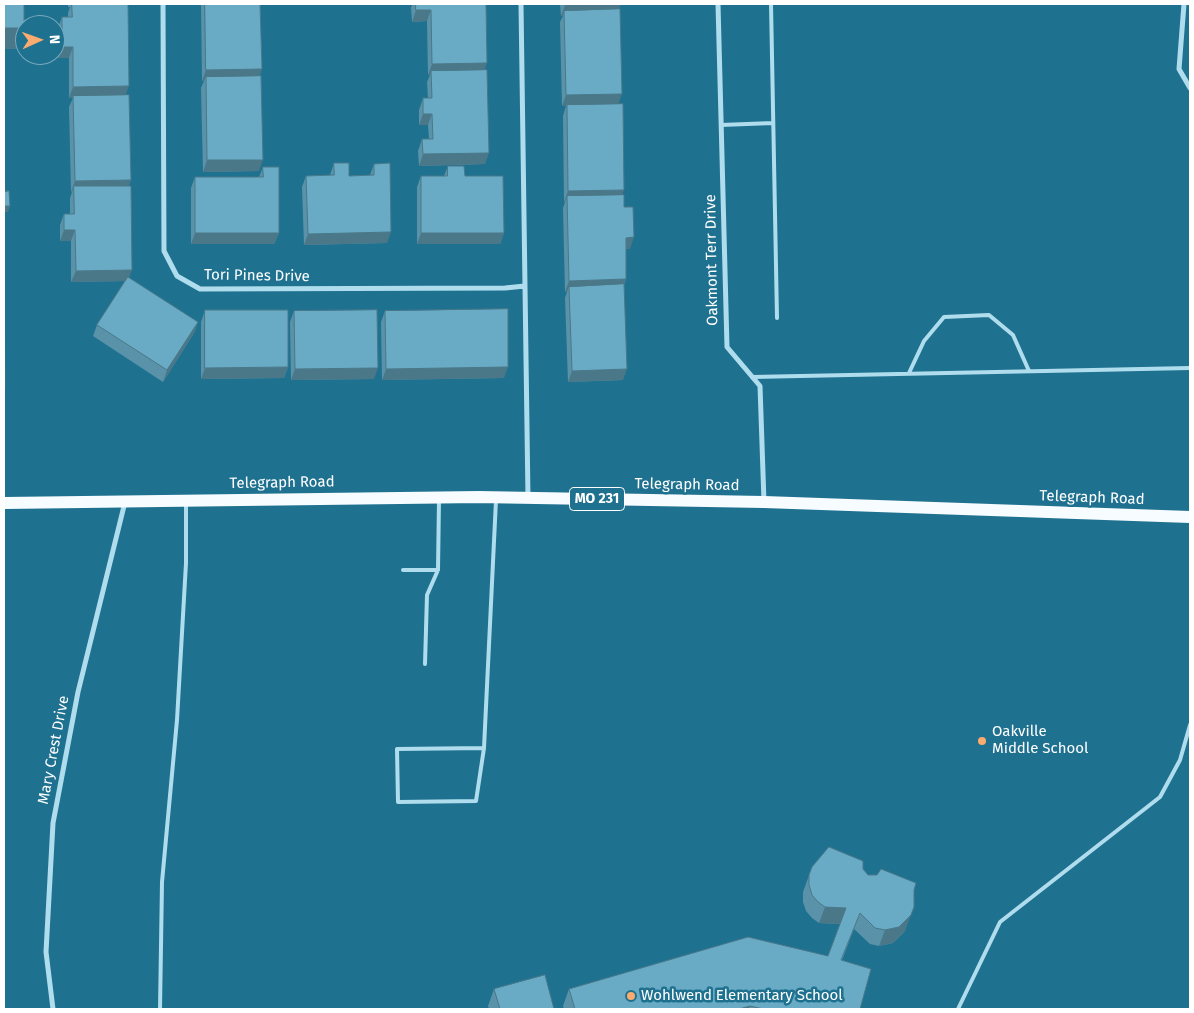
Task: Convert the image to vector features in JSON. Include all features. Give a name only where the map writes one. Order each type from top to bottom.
[{"type":"main road","name":"Telegraph Road","points":[[4,503],[440,497],[528,498],[764,502],[1190,517]]},
{"type":"street","name":"Tori Pines Drive","points":[[162,4],[164,251],[176,276],[200,289],[505,288],[525,286]]},
{"type":"street","points":[[520,4],[528,498]]},
{"type":"street","name":"Oakmont Terr Drive","points":[[718,4],[727,347],[760,386],[764,502]]},
{"type":"street","points":[[1184,4],[1179,69],[1190,88]]},
{"type":"street","name":"Mary Crest Drive","points":[[53,1009],[46,952],[53,823],[78,692],[125,501]]},
{"type":"lane","points":[[771,4],[777,318]]},
{"type":"lane","points":[[721,125],[773,123]]},
{"type":"lane","points":[[909,374],[924,341],[944,317],[988,315],[1013,335],[1029,371]]},
{"type":"lane","points":[[752,376],[1190,368]]},
{"type":"lane","points":[[425,664],[427,595],[438,570],[440,497]]},
{"type":"lane","points":[[484,748],[397,749],[398,802],[476,802],[484,748],[496,498]]},
{"type":"lane","points":[[160,1009],[162,882],[178,710],[186,563],[186,501]]},
{"type":"lane","points":[[403,570],[438,570]]},
{"type":"lane","points":[[958,1009],[1000,922],[1160,798],[1180,760],[1190,724]]},
{"type":"building","points":[[4,4],[24,4],[24,15],[15,15],[15,28],[4,28]]},
{"type":"building","points":[[72,4],[128,4],[129,86],[73,87],[73,47],[65,47],[65,17],[72,17]]},
{"type":"building","points":[[205,4],[260,4],[262,69],[206,70]]},
{"type":"building","points":[[416,4],[486,4],[487,63],[432,64],[431,10],[416,10]]},
{"type":"building","points":[[620,9],[622,94],[566,95],[564,11]]},
{"type":"building","points":[[487,70],[489,153],[423,154],[422,139],[433,139],[432,114],[423,114],[423,98],[432,98],[431,71]]},
{"type":"building","points":[[261,76],[263,160],[207,160],[206,77]]},
{"type":"building","points":[[129,95],[131,180],[75,181],[73,96]]},
{"type":"building","points":[[623,104],[624,190],[568,191],[567,105]]},
{"type":"building","points":[[334,163],[349,163],[349,176],[374,175],[374,164],[390,163],[391,232],[308,234],[306,176],[334,175]]},
{"type":"building","points":[[448,166],[464,166],[465,176],[503,176],[504,233],[421,233],[421,176],[447,176]]},
{"type":"building","points":[[263,167],[279,167],[279,233],[195,233],[195,177],[263,177]]},
{"type":"building","points":[[74,186],[131,186],[132,270],[76,271],[75,230],[64,230],[64,214],[74,214]]},
{"type":"building","points":[[9,191],[10,206],[4,206],[4,192]]},
{"type":"building","points":[[624,195],[624,207],[633,207],[634,237],[626,238],[626,279],[569,281],[567,196]]},
{"type":"building","points":[[128,277],[198,322],[167,370],[97,325]]},
{"type":"building","points":[[4,282],[5,386],[4,386]]},
{"type":"building","points":[[624,284],[627,369],[572,371],[569,287]]},
{"type":"building","points":[[508,309],[508,367],[386,369],[385,311]]},
{"type":"building","points":[[205,310],[288,310],[288,367],[205,368]]},
{"type":"building","points":[[377,310],[378,368],[295,369],[294,311]]},
{"type":"building","name":"Wohlwend Elementary School","points":[[829,847],[863,861],[863,869],[868,875],[877,875],[881,869],[916,883],[914,907],[911,915],[899,927],[885,930],[875,928],[860,913],[841,960],[871,969],[860,1009],[763,1009],[750,1006],[739,1009],[575,1009],[569,989],[748,937],[828,956],[846,908],[825,907],[818,902],[812,895],[809,875],[812,867]]},
{"type":"building","points":[[545,975],[554,1009],[500,1009],[494,989]]},
{"type":"place","name":"Oakville Middle School","points":[[982,741]]},
{"type":"place","name":"Wohlwend Elementary School","points":[[631,996]]}]
